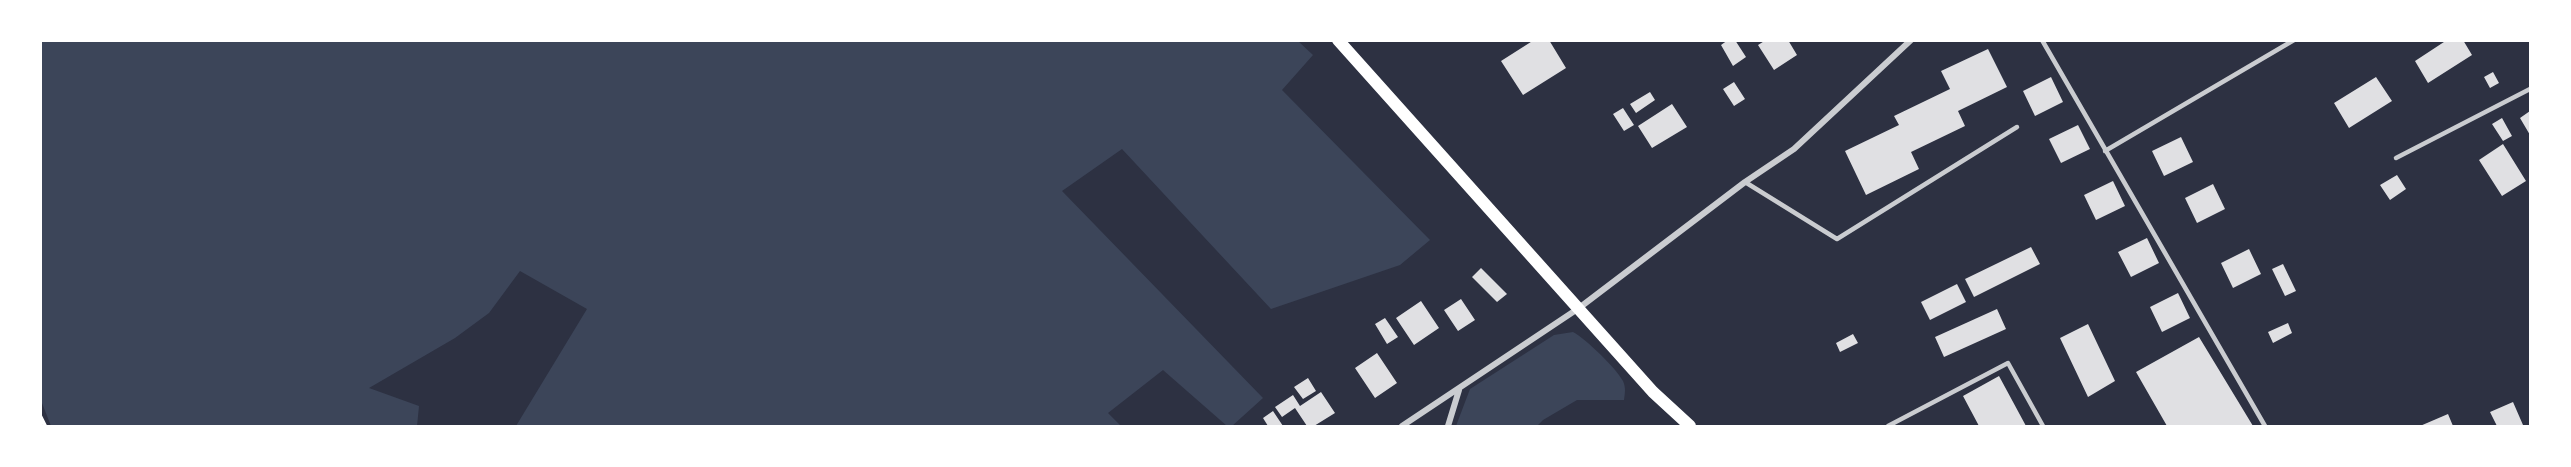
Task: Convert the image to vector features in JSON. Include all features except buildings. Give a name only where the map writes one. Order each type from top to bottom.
[{"type":"main road","points":[[1338,40],[1653,392],[1690,426]]},
{"type":"street","points":[[1402,426],[1579,308],[1745,182],[1794,149],[1911,40]]},
{"type":"street","points":[[1448,426],[1459,389]]},
{"type":"lane","points":[[2042,40],[2265,426]]},
{"type":"lane","points":[[2105,151],[2294,40]]},
{"type":"lane","points":[[2396,158],[2530,89]]},
{"type":"lane","points":[[1745,182],[1837,239],[2017,127]]},
{"type":"lane","points":[[1888,426],[2008,363],[2043,426]]},
{"type":"path","points":[[40,416],[45,426]]},
{"type":"shaded area","points":[[41,40],[1298,41],[1313,55],[1282,90],[1430,240],[1400,265],[1271,309],[1122,149],[1062,191],[1263,398],[1232,426],[1227,426],[1163,370],[1108,413],[1121,426],[516,426],[587,309],[520,271],[489,313],[455,338],[369,388],[419,406],[417,426],[51,426],[40,398]]},
{"type":"shaded area","points":[[1573,332],[1593,347],[1619,375],[1625,386],[1624,400],[1577,400],[1537,426],[1456,426],[1470,389],[1554,335]]}]
